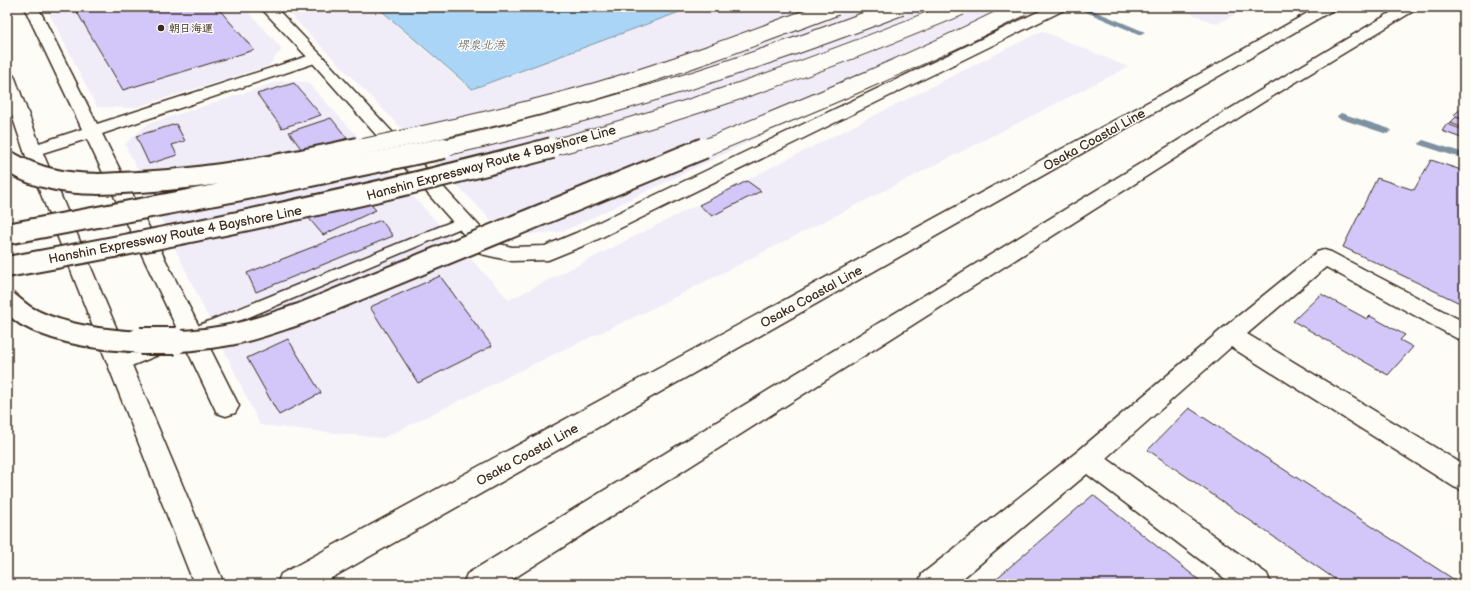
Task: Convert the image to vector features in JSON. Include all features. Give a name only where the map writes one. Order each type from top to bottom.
[{"type":"main road","points":[[31,7],[226,406]]},
{"type":"main road","points":[[267,7],[316,58],[488,249],[512,254],[548,253],[583,238],[1058,7]]},
{"type":"main road","points":[[7,161],[25,172],[52,180],[110,184],[192,178],[272,166],[434,131],[623,83],[700,57],[836,7]]},
{"type":"main road","name":"Hanshin Expressway Route 4 Bayshore Line","points":[[7,234],[184,202],[347,170],[518,130],[690,81],[781,52],[901,7]]},
{"type":"main road","name":"Hanshin Expressway Route 4 Bayshore Line","points":[[7,267],[193,232],[380,192],[542,151],[685,110],[805,69],[962,7]]},
{"type":"main road","points":[[7,301],[13,308],[39,322],[69,332],[102,338],[136,341],[183,341],[224,336],[261,326],[300,314],[812,104],[966,36],[1023,7]]},
{"type":"main road","name":"Osaka Coastal Line","points":[[292,584],[1211,74],[1328,7]]},
{"type":"main road","points":[[478,584],[1249,105],[1410,7]]},
{"type":"main road","points":[[33,151],[316,58]]},
{"type":"main road","points":[[7,78],[33,151],[209,584]]},
{"type":"main road","points":[[933,584],[1087,459],[1324,256],[1464,332]]},
{"type":"main road","points":[[1230,335],[1464,479]]},
{"type":"main road","points":[[1087,459],[1256,584]]},
{"type":"lane","points":[[119,364],[463,222]]},
{"type":"shaded area","points":[[46,7],[244,7],[282,49],[268,66],[133,108],[97,107]]},
{"type":"shaded area","points":[[283,7],[375,7],[471,90],[695,7],[1029,7],[564,231],[507,236]]},
{"type":"shaded area","points":[[1175,7],[1249,7],[1217,24]]},
{"type":"shaded area","points":[[1042,31],[1128,67],[645,312],[556,353],[383,438],[260,425],[125,144],[148,124],[281,81],[307,82],[509,300]]},
{"type":"water","name":"堺泉北港","points":[[377,7],[693,7],[472,89]]},
{"type":"building","name":"朝日海運","points":[[74,7],[217,7],[254,50],[123,90]]},
{"type":"building","points":[[294,83],[321,115],[282,128],[257,94]]},
{"type":"building","points":[[1460,109],[1464,110],[1464,119],[1454,115]]},
{"type":"building","points":[[1456,117],[1464,120],[1464,128],[1450,123]]},
{"type":"building","points":[[331,118],[347,138],[304,153],[289,132]]},
{"type":"building","points":[[176,124],[185,141],[172,145],[177,155],[149,164],[136,136]]},
{"type":"building","points":[[1447,124],[1464,130],[1464,139],[1442,131]]},
{"type":"building","points":[[1431,160],[1464,171],[1464,305],[1343,247],[1377,178],[1414,190]]},
{"type":"building","points":[[747,181],[761,191],[712,216],[699,205]]},
{"type":"building","points":[[358,192],[376,210],[323,235],[306,215]]},
{"type":"building","points":[[381,220],[393,236],[256,292],[247,273]]},
{"type":"building","points":[[440,276],[492,346],[418,383],[370,307]]},
{"type":"building","points":[[1321,294],[1367,319],[1370,316],[1405,335],[1400,340],[1413,347],[1388,375],[1293,321]]},
{"type":"building","points":[[288,339],[321,393],[279,415],[247,358]]},
{"type":"building","points":[[1189,408],[1461,584],[1342,584],[1148,450]]},
{"type":"building","points":[[1093,495],[1204,584],[990,584]]},
{"type":"waterway","points":[[1081,8],[1141,32]]},
{"type":"waterway","points":[[1341,116],[1387,131]]},
{"type":"waterway","points":[[1423,143],[1464,156]]},
{"type":"place","name":"朝日海運","points":[[161,28]]}]
